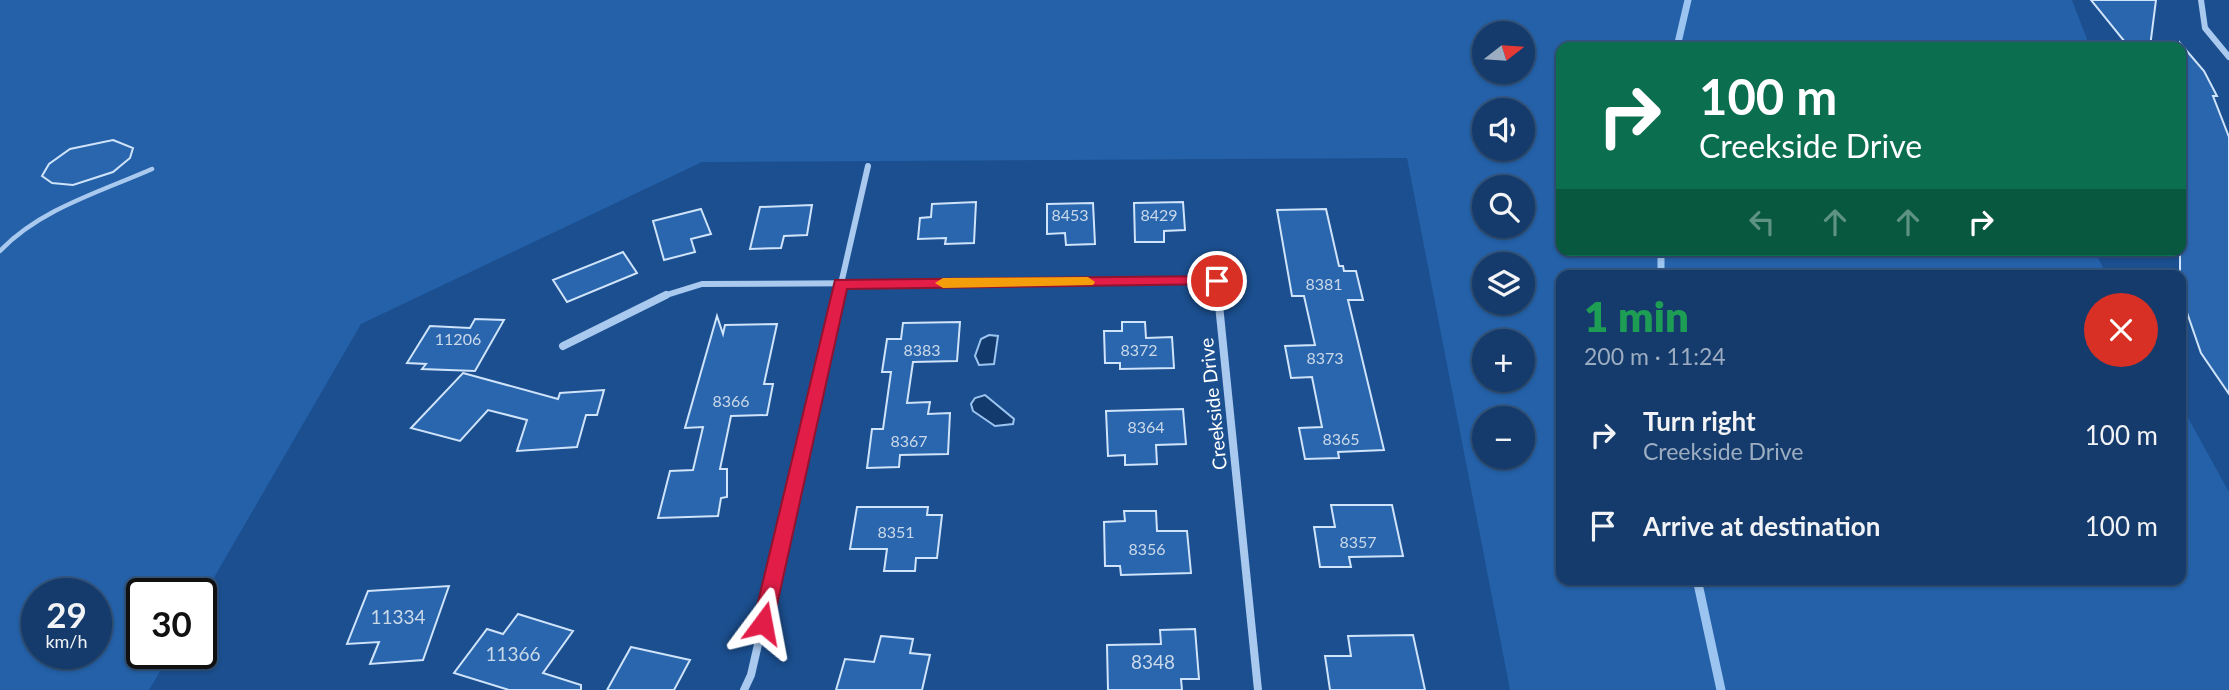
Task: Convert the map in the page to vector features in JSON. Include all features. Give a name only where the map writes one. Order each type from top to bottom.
[{"type":"street","points":[[2201,0],[2205,28],[2229,57]]},
{"type":"street","points":[[744,690],[751,675],[868,166]]},
{"type":"street","name":"Creekside Drive","points":[[840,284],[1217,281],[1258,690]]},
{"type":"street","points":[[563,346],[658,298],[702,284],[840,284]]},
{"type":"lane","points":[[0,251],[7,241],[38,221],[152,169]]},
{"type":"shaded area","points":[[0,0],[2072,0],[2088,42],[1556,42],[1556,256],[2097,256],[2104,270],[1556,270],[1556,585],[2186,585],[2186,414],[2229,492],[2229,690],[1510,690],[1407,158],[702,162],[361,324],[214,578],[126,578],[126,669],[161,669],[149,690],[0,690]]},
{"type":"shaded area","points":[[989,335],[998,336],[994,364],[979,365],[975,356],[981,339]]},
{"type":"shaded area","points":[[985,395],[1014,419],[1013,424],[995,426],[973,411],[971,404],[975,398]]},
{"type":"building","points":[[2091,0],[2156,0],[2151,42],[2125,42]]},
{"type":"building","points":[[2186,50],[2204,71],[2217,96],[2213,96],[2229,137],[2229,394],[2201,353],[2186,310],[2186,270],[2180,270],[2180,256],[2186,256]]},
{"type":"building","points":[[113,140],[133,148],[130,158],[113,172],[73,185],[52,183],[42,176],[49,164],[70,149]]},
{"type":"building","points":[[976,202],[974,243],[945,244],[946,238],[918,239],[920,218],[931,217],[932,204]]},
{"type":"building","points":[[1183,202],[1185,230],[1164,231],[1164,242],[1135,242],[1134,203]]},
{"type":"building","points":[[1093,203],[1095,244],[1066,245],[1065,233],[1047,234],[1047,204]]},
{"type":"building","points":[[812,205],[807,235],[784,236],[781,248],[750,249],[760,207]]},
{"type":"building","points":[[701,209],[711,234],[691,239],[695,252],[664,260],[653,221]]},
{"type":"building","points":[[1326,209],[1339,266],[1343,266],[1344,271],[1356,271],[1363,300],[1348,300],[1384,450],[1338,452],[1339,458],[1305,459],[1299,428],[1322,427],[1312,377],[1291,378],[1285,346],[1315,345],[1304,296],[1292,296],[1277,210]]},
{"type":"building","points":[[623,252],[637,273],[567,302],[553,280]]},
{"type":"building","points":[[717,316],[723,334],[725,325],[777,324],[764,384],[773,384],[767,415],[731,416],[720,469],[727,469],[727,497],[721,498],[718,516],[658,518],[670,471],[693,470],[703,427],[685,428]]},
{"type":"building","points":[[475,319],[504,320],[475,371],[422,369],[426,364],[407,363],[430,326],[470,328]]},
{"type":"building","points":[[960,322],[957,361],[913,362],[907,403],[930,402],[928,414],[950,413],[948,454],[900,455],[899,467],[867,468],[872,429],[883,429],[891,372],[882,372],[887,339],[901,339],[903,323]]},
{"type":"building","points":[[1122,322],[1145,322],[1146,338],[1172,337],[1174,368],[1120,369],[1120,363],[1105,363],[1104,331],[1122,331]]},
{"type":"building","points":[[463,373],[558,399],[560,393],[604,390],[597,415],[586,415],[577,447],[517,451],[527,420],[488,410],[460,441],[411,428]]},
{"type":"building","points":[[1183,409],[1186,444],[1156,445],[1157,464],[1125,465],[1125,455],[1108,456],[1106,411]]},
{"type":"building","points":[[1331,505],[1392,505],[1403,556],[1349,557],[1351,567],[1320,567],[1314,527],[1335,527]]},
{"type":"building","points":[[857,507],[928,507],[927,515],[942,515],[937,558],[916,558],[915,571],[884,571],[887,549],[850,549]]},
{"type":"building","points":[[1124,511],[1156,511],[1157,531],[1187,531],[1191,573],[1121,575],[1120,566],[1105,566],[1104,522],[1125,521]]},
{"type":"building","points":[[449,586],[423,660],[370,664],[379,642],[347,644],[368,591]]},
{"type":"building","points":[[518,614],[573,631],[543,673],[581,685],[581,690],[509,690],[454,673],[487,629],[503,634]]},
{"type":"building","points":[[1195,629],[1199,679],[1181,679],[1182,690],[1108,690],[1107,645],[1161,644],[1160,630]]},
{"type":"building","points":[[1413,635],[1425,690],[1330,690],[1325,656],[1351,656],[1348,636]]},
{"type":"building","points":[[881,636],[913,639],[910,653],[930,655],[922,690],[836,690],[845,659],[874,662]]},
{"type":"building","points":[[631,647],[690,660],[674,690],[607,690]]},
{"type":"waterway","points":[[1678,42],[1688,0]]},
{"type":"waterway","points":[[1661,256],[1661,270]]},
{"type":"waterway","points":[[1698,585],[1721,690]]},
{"type":"slow traffic","points":[[943,283],[1088,282]]},
{"type":"route","points":[[763,623],[840,284],[1217,281]]}]
